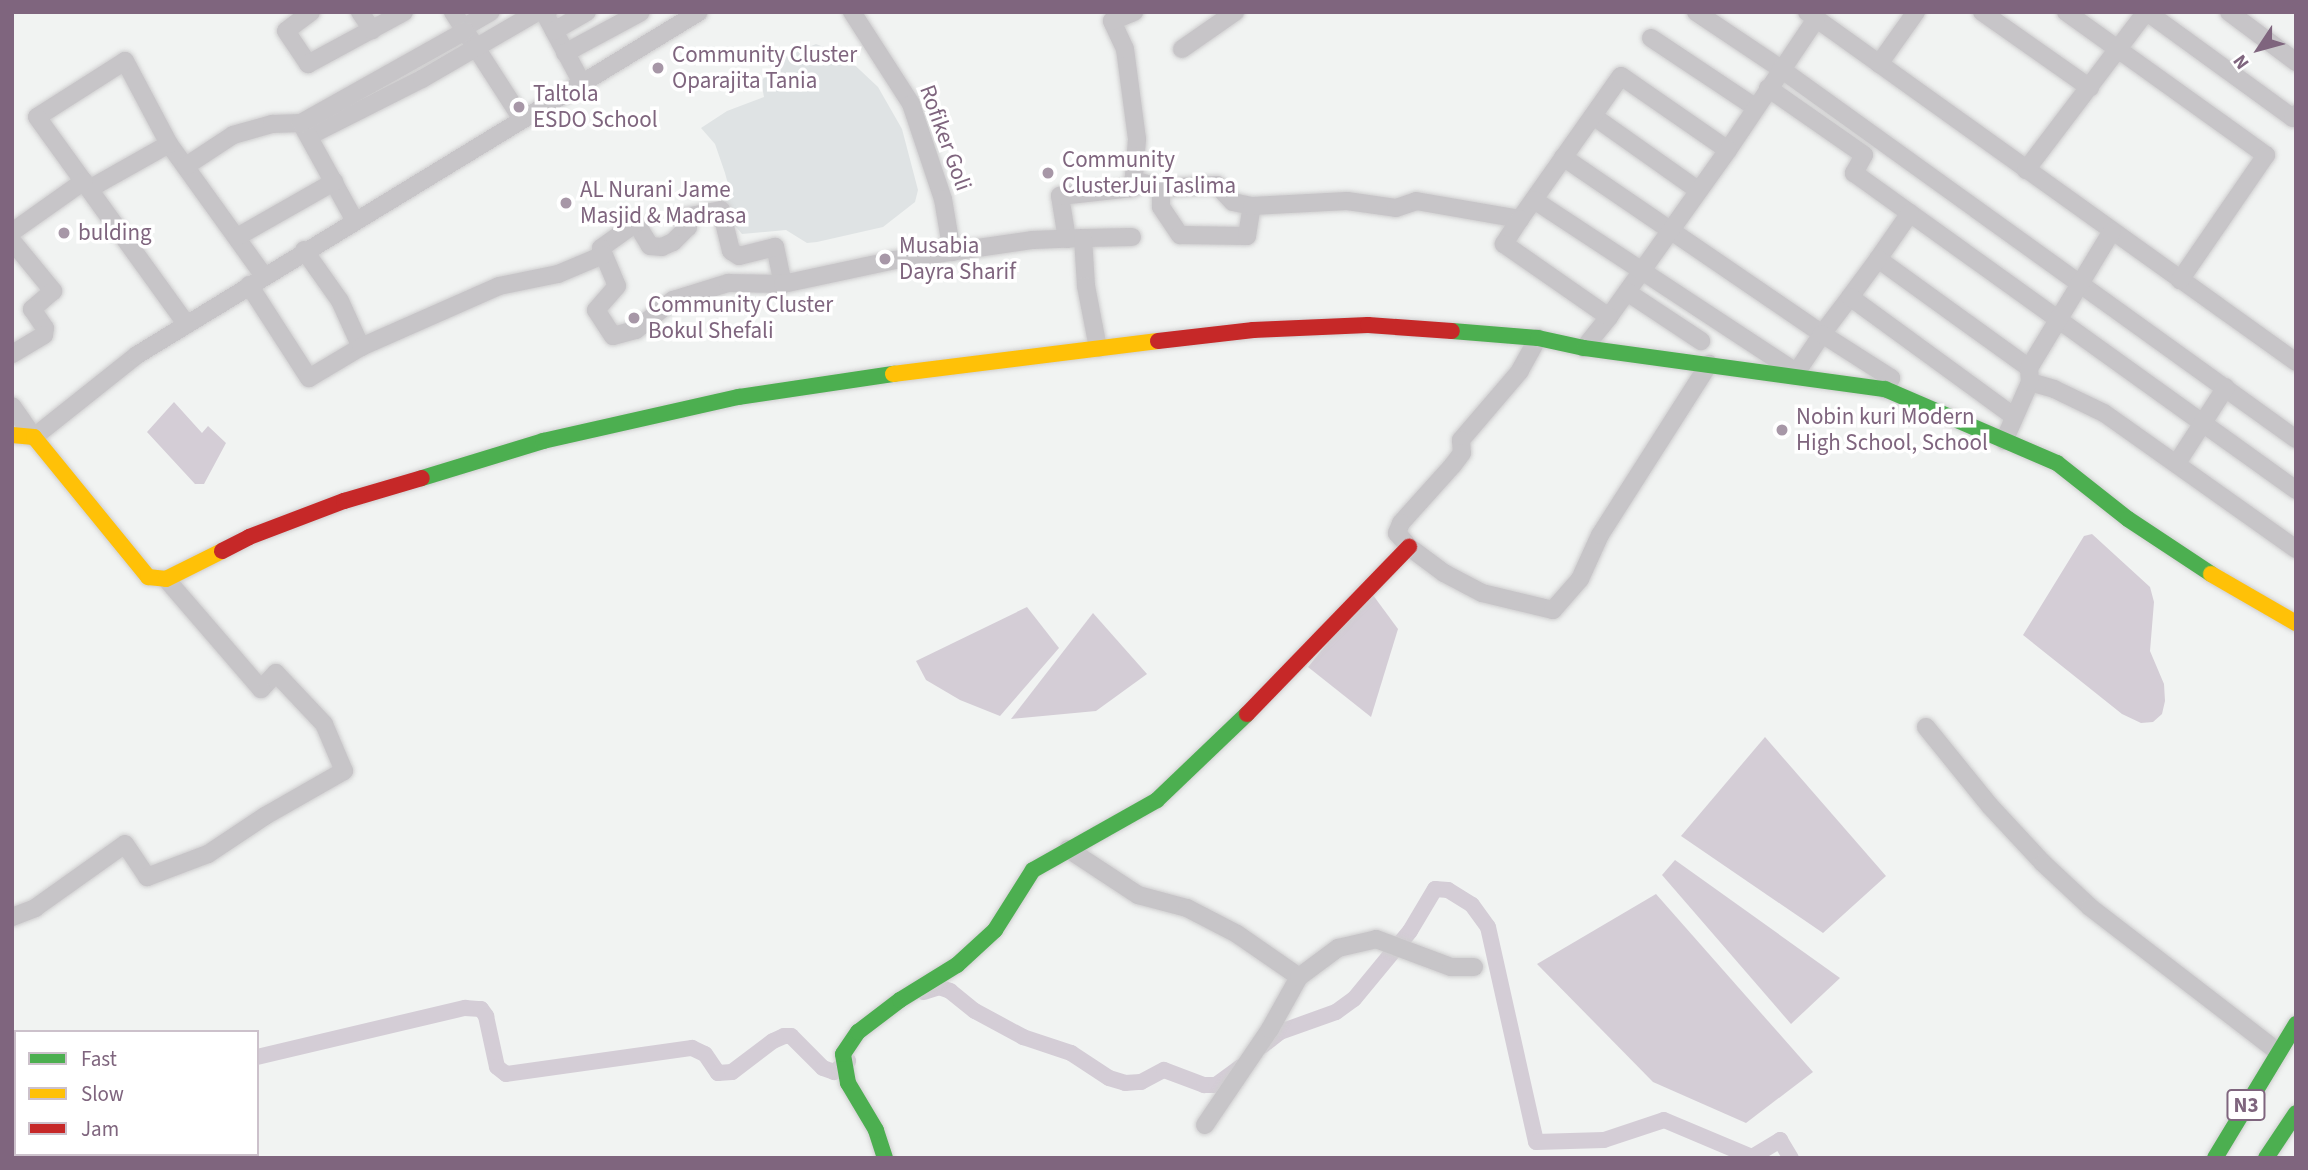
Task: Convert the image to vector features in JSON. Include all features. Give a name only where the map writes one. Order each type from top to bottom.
[{"type":"main road","points":[[12,435],[34,437],[148,577],[166,579],[249,537],[344,501],[543,441],[740,397],[992,360],[1254,330],[1368,326],[1538,338],[1584,348],[1794,373],[1885,389],[2057,463],[2128,519],[2198,566],[2296,623]]},
{"type":"main road","points":[[885,1158],[876,1130],[848,1083],[843,1054],[858,1032],[900,1000],[957,965],[995,930],[1033,870],[1157,800],[1294,668],[1409,547]]},
{"type":"main road","name":"N3","points":[[2215,1158],[2296,1024]]},
{"type":"main road","name":"N3","points":[[2266,1158],[2296,1113]]},
{"type":"street","points":[[311,12],[286,30],[307,64],[404,12]]},
{"type":"street","points":[[360,12],[372,30]]},
{"type":"street","points":[[453,12],[522,119]]},
{"type":"street","points":[[305,130],[491,12]]},
{"type":"street","points":[[554,31],[587,12]]},
{"type":"street","points":[[565,53],[641,12]]},
{"type":"street","points":[[12,405],[34,437],[137,355],[304,250],[699,12]]},
{"type":"street","name":"Rofiker Goli","points":[[852,12],[911,104],[943,199],[952,251]]},
{"type":"street","points":[[1098,348],[1075,238],[1060,196],[1133,188],[1138,139],[1125,50],[1112,21],[1134,12]]},
{"type":"street","points":[[1182,49],[1234,12]]},
{"type":"street","points":[[1696,12],[1781,69],[2296,439]]},
{"type":"street","points":[[1879,64],[1916,12]]},
{"type":"street","points":[[1982,12],[2090,88]]},
{"type":"street","points":[[2066,12],[2266,155],[2180,280]]},
{"type":"street","points":[[2026,170],[2146,12],[2293,118],[2296,114]]},
{"type":"street","points":[[2229,12],[2296,62]]},
{"type":"street","points":[[186,166],[233,135],[272,124],[305,130],[477,49],[543,13],[581,81]]},
{"type":"street","points":[[1584,348],[1728,150],[1812,16],[2296,362]]},
{"type":"street","points":[[1651,38],[1755,107]]},
{"type":"street","points":[[187,325],[37,117],[125,61],[169,144],[237,237],[256,280],[309,378],[361,347],[499,286],[558,274],[603,255]]},
{"type":"street","points":[[1609,317],[1504,244],[1592,116],[1621,76],[1728,150]]},
{"type":"street","points":[[1768,88],[1864,155],[1854,173],[2296,490]]},
{"type":"street","points":[[1592,116],[1698,190]]},
{"type":"street","points":[[305,130],[355,221]]},
{"type":"street","points":[[12,232],[86,185],[169,144]]},
{"type":"street","points":[[1563,157],[1891,379],[1885,389]]},
{"type":"street","points":[[1133,180],[1161,188],[1217,185],[1233,202],[1252,206],[1347,201],[1396,208],[1416,201],[1520,219]]},
{"type":"street","points":[[237,237],[334,182]]},
{"type":"street","points":[[1161,188],[1161,207],[1180,235],[1247,236],[1252,206]]},
{"type":"street","points":[[1534,200],[1794,373],[1910,213]]},
{"type":"street","points":[[783,284],[775,247],[739,256],[731,251],[721,210],[684,217],[688,227],[673,242],[662,247],[650,246],[636,223],[601,248],[617,286],[596,310],[613,336],[636,330],[673,300],[728,283],[783,284],[952,251],[1075,238],[1132,237]]},
{"type":"street","points":[[2004,441],[2030,375],[2057,318],[2112,231]]},
{"type":"street","points":[[12,241],[53,291],[32,309],[45,328],[44,335],[12,354]]},
{"type":"street","points":[[304,250],[340,300],[361,347]]},
{"type":"street","points":[[1878,259],[2030,375],[2104,413],[2296,549]]},
{"type":"street","points":[[1627,292],[1702,341]]},
{"type":"street","points":[[1850,297],[2013,416]]},
{"type":"street","points":[[1538,338],[1520,371],[1461,440],[1462,453],[1397,530],[1409,547],[1444,573],[1482,593],[1553,610],[1580,579],[1600,535],[1709,364]]},
{"type":"street","points":[[2177,463],[2226,387]]},
{"type":"street","points":[[12,917],[35,908],[125,844],[147,877],[208,854],[344,771],[324,724],[276,673],[261,689],[166,579]]},
{"type":"street","points":[[1926,727],[1990,806],[2090,907],[2278,1052]]},
{"type":"street","points":[[1068,849],[1138,895],[1187,908],[1237,934],[1299,977]]},
{"type":"street","points":[[1205,1125],[1270,1029],[1299,977],[1338,947],[1376,939],[1451,967],[1474,967]]},
{"type":"shaded area","points":[[816,44],[844,55],[878,87],[902,129],[918,190],[915,202],[883,227],[817,242],[807,243],[786,230],[742,234],[725,214],[722,188],[728,184],[725,173],[715,144],[701,128],[727,111],[764,97],[761,81],[785,57]]},
{"type":"shaded area","points":[[174,402],[202,433],[208,426],[226,443],[204,484],[195,484],[147,432]]},
{"type":"shaded area","points":[[2092,534],[2150,587],[2154,602],[2150,651],[2164,684],[2165,701],[2162,714],[2153,722],[2141,723],[2122,714],[2023,635],[2084,536]]},
{"type":"shaded area","points":[[1370,591],[1398,629],[1371,717],[1308,667]]},
{"type":"shaded area","points":[[1027,607],[1059,648],[1000,716],[960,700],[926,680],[916,661]]},
{"type":"shaded area","points":[[1093,613],[1147,674],[1096,711],[1011,719]]},
{"type":"shaded area","points":[[1765,737],[1886,876],[1823,933],[1681,836]]},
{"type":"shaded area","points":[[1675,860],[1840,978],[1791,1024],[1662,875]]},
{"type":"shaded area","points":[[1656,894],[1813,1072],[1746,1123],[1653,1082],[1537,964]]},
{"type":"waterway","points":[[1262,1046],[1280,1032],[1336,1012],[1354,999],[1410,931],[1435,889],[1448,890],[1472,905],[1488,927],[1536,1142],[1604,1140],[1664,1120],[1752,1157],[1780,1140],[1791,1158]]},
{"type":"waterway","points":[[924,992],[939,987],[950,991],[975,1011],[1023,1037],[1071,1053],[1109,1078],[1125,1083],[1141,1082],[1164,1070],[1204,1085],[1216,1085],[1241,1067]]},
{"type":"waterway","points":[[259,1057],[465,1008],[481,1009],[486,1016],[497,1067],[506,1074],[692,1048],[705,1054],[718,1073],[732,1072],[773,1041],[784,1036],[791,1036],[823,1068],[834,1072],[848,1061]]},
{"type":"traffic: fast","points":[[1452,331],[1538,338],[1584,348],[1885,389],[2057,463],[2128,519],[2211,574]]},
{"type":"traffic: fast","points":[[422,478],[543,441],[739,397],[893,374]]},
{"type":"traffic: fast","points":[[885,1158],[876,1130],[848,1083],[843,1054],[858,1032],[900,1000],[957,965],[995,930],[1033,870],[1157,800],[1247,714]]},
{"type":"traffic: fast","points":[[2215,1158],[2296,1024]]},
{"type":"traffic: fast","points":[[2266,1158],[2296,1113]]},
{"type":"traffic: slow","points":[[893,374],[1158,341]]},
{"type":"traffic: slow","points":[[12,435],[34,437],[148,577],[166,579],[222,551]]},
{"type":"traffic: slow","points":[[2211,574],[2296,623]]},
{"type":"traffic: jam","points":[[1158,341],[1253,330],[1368,325],[1452,331]]},
{"type":"traffic: jam","points":[[222,551],[249,537],[344,501],[422,478]]},
{"type":"traffic: jam","points":[[1247,714],[1409,547]]},
{"type":"place","name":"Community Cluster Oparajita Tania","points":[[658,68]]},
{"type":"place","name":"Taltola ESDO School","points":[[519,107]]},
{"type":"place","name":"Community ClusterJui Taslima","points":[[1048,173]]},
{"type":"place","name":"AL Nurani Jame Masjid & Madrasa","points":[[566,203]]},
{"type":"place","name":"bulding","points":[[64,233]]},
{"type":"place","name":"Musabia Dayra Sharif","points":[[885,259]]},
{"type":"place","name":"Community Cluster Bokul Shefali","points":[[634,318]]},
{"type":"place","name":"Nobin kuri Modern High School, School","points":[[1782,430]]}]
